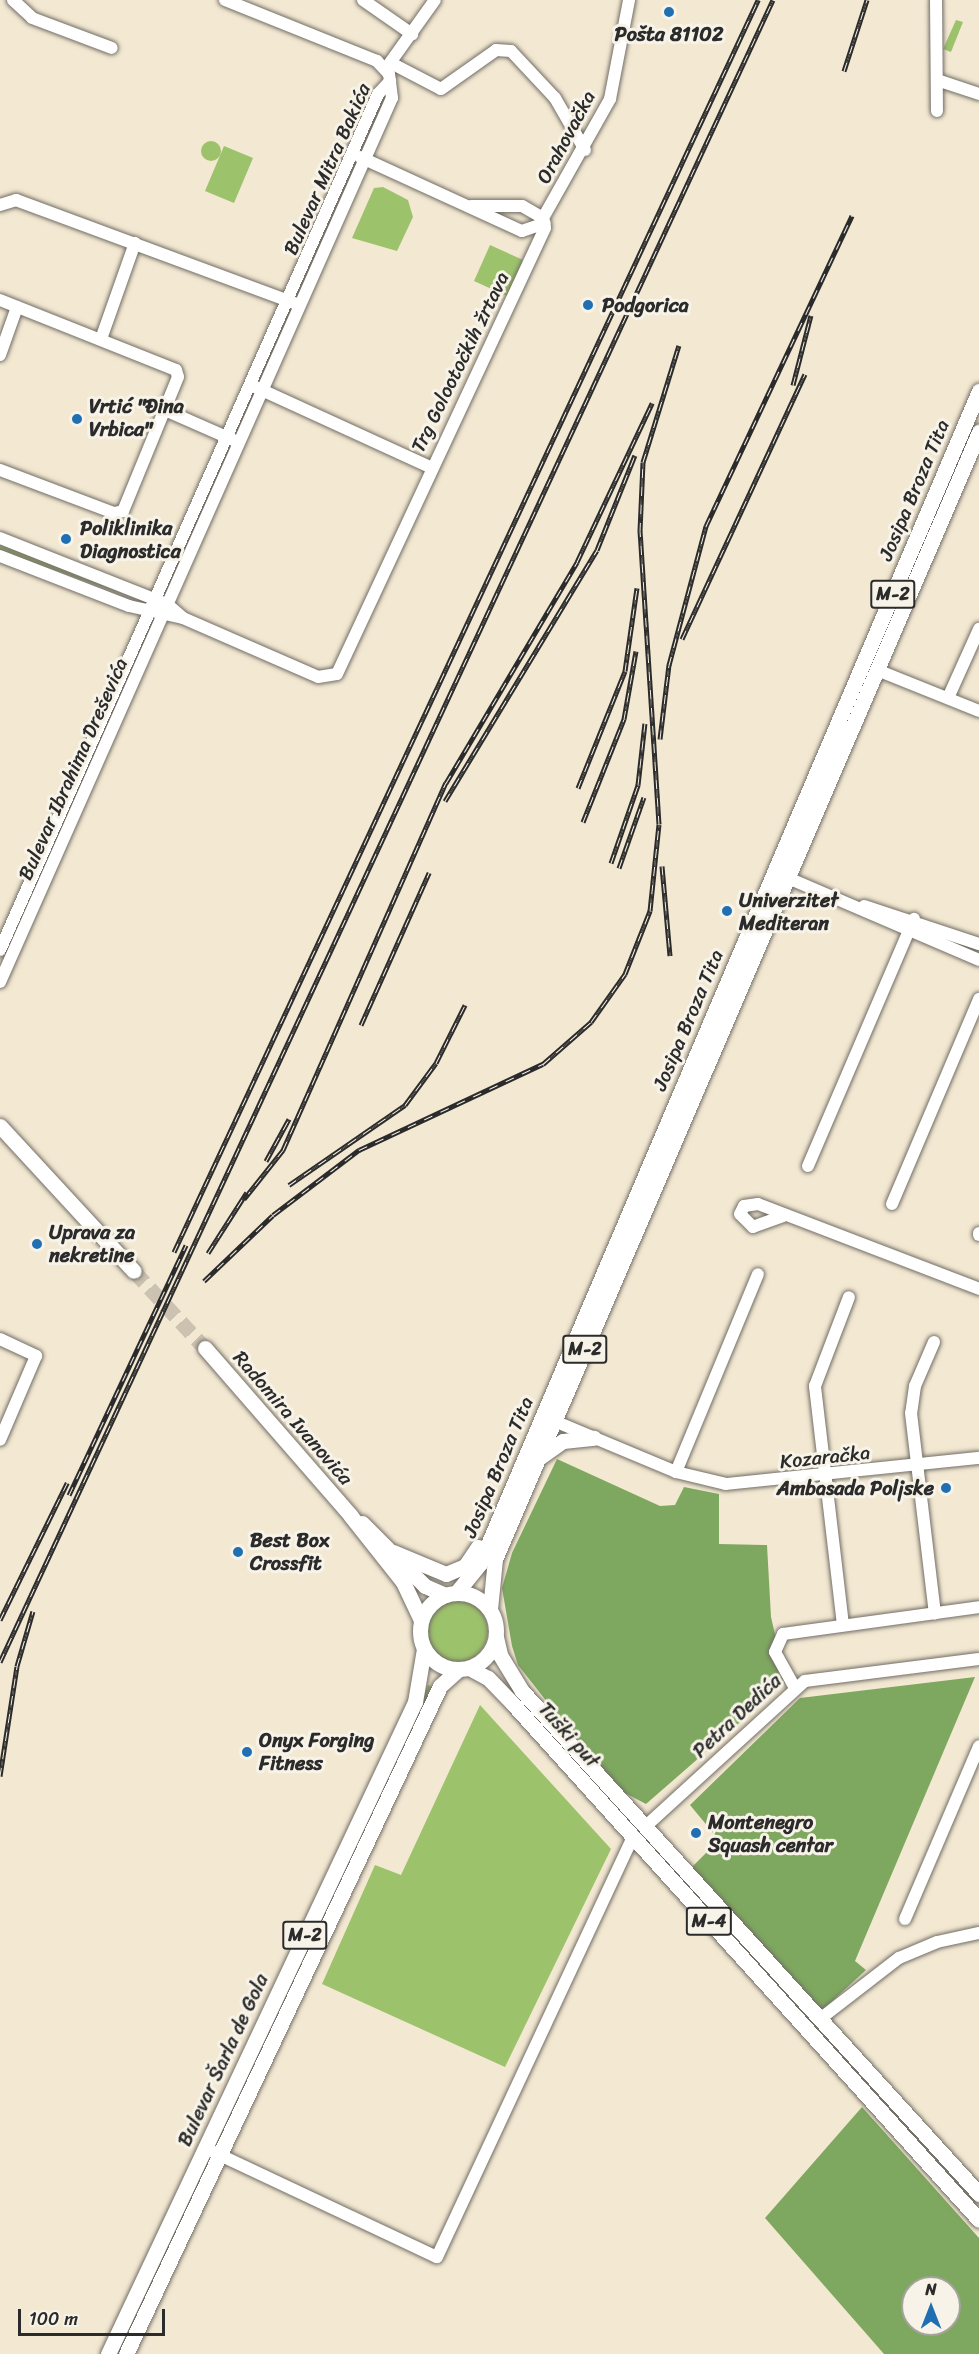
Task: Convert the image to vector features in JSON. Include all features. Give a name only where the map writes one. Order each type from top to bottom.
[{"type":"main road","name":"Josipa Broza Tita","points":[[450,1594],[474,1574],[548,1418],[781,875],[979,391]]},
{"type":"main road","name":"Josipa Broza Tita","points":[[781,875],[877,670],[979,432]]},
{"type":"main road","points":[[0,1126],[134,1271]]},
{"type":"main road","name":"Radomira Ivanovića","points":[[205,1348],[350,1515]]},
{"type":"main road","name":"Josipa Broza Tita","points":[[490,1609],[495,1559],[538,1459],[548,1418]]},
{"type":"main road","points":[[538,1459],[563,1441],[594,1438]]},
{"type":"main road","points":[[350,1515],[393,1552],[425,1586],[450,1594],[475,1597],[490,1609]]},
{"type":"main road","points":[[350,1515],[403,1582],[421,1620]]},
{"type":"main road","points":[[393,1552],[437,1574],[453,1573],[470,1562],[499,1518]]},
{"type":"main road","name":"M-2","points":[[424,1649],[421,1620],[450,1594]]},
{"type":"main road","name":"M-2","points":[[463,1669],[487,1657],[496,1637],[490,1609]]},
{"type":"main road","name":"Tuški put","points":[[496,1637],[515,1683],[646,1826]]},
{"type":"main road","points":[[424,1649],[438,1664],[463,1669]]},
{"type":"main road","name":"Bulevar Šarla de Gola","points":[[126,2354],[220,2154],[354,1851],[415,1702],[424,1649]]},
{"type":"main road","name":"Tuški put","points":[[463,1669],[499,1689],[633,1838]]},
{"type":"main road","name":"Bulevar Šarla de Gola","points":[[108,2354],[205,2148],[354,1851],[440,1686],[463,1669]]},
{"type":"main road","name":"M-4","points":[[646,1826],[979,2194]]},
{"type":"main road","name":"M-4","points":[[633,1838],[979,2220]]},
{"type":"street","points":[[13,0],[32,18],[112,48]]},
{"type":"street","points":[[225,0],[388,65],[441,89],[496,50],[511,51],[555,98],[585,150]]},
{"type":"street","points":[[363,0],[412,34]]},
{"type":"street","points":[[390,81],[388,65],[435,0]]},
{"type":"street","name":"Orahovačka","points":[[544,220],[585,150],[610,99],[629,0]]},
{"type":"street","points":[[936,0],[937,111]]},
{"type":"street","points":[[936,80],[979,94]]},
{"type":"street","name":"Bulevar Mitra Bakića","points":[[293,302],[378,94],[390,81]]},
{"type":"street","name":"Bulevar Mitra Bakića","points":[[167,604],[254,387],[392,99],[390,81]]},
{"type":"street","points":[[353,154],[522,231],[535,252]]},
{"type":"street","points":[[0,205],[16,200],[293,302]]},
{"type":"street","points":[[471,206],[522,206],[544,220]]},
{"type":"street","points":[[522,231],[544,220]]},
{"type":"street","name":"Trg Golootočkih žrtava","points":[[254,387],[432,468],[535,252],[544,220]]},
{"type":"street","points":[[101,339],[135,243]]},
{"type":"street","points":[[0,300],[176,370],[178,377],[119,513],[0,471]]},
{"type":"street","points":[[0,356],[18,307]]},
{"type":"street","points":[[165,410],[232,439]]},
{"type":"street","name":"Bulevar Mitra Bakića","points":[[154,600],[232,439]]},
{"type":"street","points":[[0,538],[167,604],[183,618],[318,676],[337,674],[432,468]]},
{"type":"street","points":[[0,556],[149,613],[162,617],[183,618]]},
{"type":"street","name":"Bulevar Ibrahima Dreševića","points":[[0,950],[154,600]]},
{"type":"street","name":"Bulevar Ibrahima Dreševića","points":[[0,982],[167,604]]},
{"type":"street","points":[[948,699],[979,629]]},
{"type":"street","points":[[877,670],[979,711]]},
{"type":"street","points":[[781,875],[857,908],[979,945]]},
{"type":"street","points":[[912,925],[979,960]]},
{"type":"street","points":[[808,1166],[912,925]]},
{"type":"street","points":[[892,1204],[979,999]]},
{"type":"street","points":[[783,1216],[979,1289]]},
{"type":"street","points":[[676,1473],[758,1274]]},
{"type":"street","points":[[843,1625],[816,1380],[849,1297]]},
{"type":"street","points":[[0,1339],[36,1356],[0,1440]]},
{"type":"street","points":[[934,1342],[911,1400],[935,1614]]},
{"type":"street","name":"Kozaračka","points":[[548,1418],[676,1473],[726,1484],[825,1477],[979,1458]]},
{"type":"street","points":[[795,1688],[775,1652],[779,1638],[843,1625],[979,1608]]},
{"type":"street","name":"Petra Dedića","points":[[646,1826],[795,1688],[827,1675],[979,1659]]},
{"type":"street","points":[[905,1919],[979,1746]]},
{"type":"street","points":[[205,2148],[437,2257],[633,1838]]},
{"type":"street","points":[[820,2019],[899,1959],[937,1942],[979,1933]]},
{"type":"green space","points":[[956,20],[963,22],[951,52],[943,49]]},
{"type":"green space","points":[[211,141],[218,144],[221,151],[218,158],[211,161],[204,158],[201,151],[204,144]]},
{"type":"green space","points":[[224,146],[253,158],[234,203],[205,191]]},
{"type":"green space","points":[[383,187],[408,200],[413,217],[397,251],[352,238],[374,188]]},
{"type":"green space","points":[[490,245],[523,260],[507,296],[474,281]]},
{"type":"green space","points":[[0,544],[123,594],[0,551]]},
{"type":"green space","points":[[557,1459],[660,1506],[675,1505],[684,1487],[719,1494],[719,1544],[767,1545],[771,1617],[786,1682],[646,1804],[625,1793],[577,1740],[518,1665],[512,1646],[502,1588],[512,1553]]},
{"type":"green space","points":[[457,1600],[479,1609],[488,1631],[479,1653],[457,1662],[435,1653],[426,1631],[435,1609]]},
{"type":"green space","points":[[975,1677],[855,1961],[866,1970],[818,2014],[685,1874],[719,1840],[690,1805],[800,1698]]},
{"type":"green space","points":[[428,1685],[433,1687],[364,1834],[359,1832]]},
{"type":"green space","points":[[480,1705],[611,1849],[505,2067],[322,1984],[375,1865],[401,1875]]},
{"type":"green space","points":[[862,2107],[979,2238],[979,2354],[884,2354],[765,2218]]},
{"type":"tunnel","points":[[134,1271],[205,1348]]},
{"type":"railway","points":[[174,1252],[758,0]]},
{"type":"railway","points":[[0,1662],[773,0]]},
{"type":"railway","points":[[844,71],[867,0]]},
{"type":"railway","points":[[660,739],[669,665],[706,526],[852,216]]},
{"type":"railway","points":[[793,385],[811,315]]},
{"type":"railway","points":[[204,1281],[273,1215],[359,1150],[543,1064],[591,1022],[625,974],[650,911],[659,824],[640,531],[643,462],[679,345]]},
{"type":"railway","points":[[682,639],[805,374]]},
{"type":"railway","points":[[244,1199],[283,1150],[446,783],[577,562],[652,403]]},
{"type":"railway","points":[[445,801],[597,550],[635,455]]},
{"type":"railway","points":[[578,788],[625,671],[637,588]]},
{"type":"railway","points":[[583,822],[624,719],[636,651]]},
{"type":"railway","points":[[611,863],[638,785],[645,723]]},
{"type":"railway","points":[[619,868],[644,797]]},
{"type":"railway","points":[[662,866],[670,956]]},
{"type":"railway","points":[[361,1025],[429,873]]},
{"type":"railway","points":[[289,1185],[405,1105],[436,1063],[465,1005]]},
{"type":"railway","points":[[266,1161],[289,1119]]},
{"type":"railway","points":[[208,1253],[247,1192]]},
{"type":"railway","points":[[69,1495],[186,1245]]},
{"type":"railway","points":[[0,1620],[67,1483]]},
{"type":"railway","points":[[0,1776],[17,1666],[33,1611]]},
{"type":"place","name":"Pošta 81102","points":[[669,12]]},
{"type":"place","name":"Podgorica","points":[[588,305]]},
{"type":"place","name":"Vrtić \"Đina Vrbica\"","points":[[77,419]]},
{"type":"place","name":"Poliklinika Diagnostica","points":[[66,539]]},
{"type":"place","name":"Univerzitet Mediteran","points":[[727,911]]},
{"type":"place","name":"Uprava za nekretine","points":[[37,1244]]},
{"type":"place","name":"Ambasada Poljske","points":[[946,1488]]},
{"type":"place","name":"Best Box Crossfit","points":[[238,1552]]},
{"type":"place","name":"Onyx Forging Fitness","points":[[247,1752]]},
{"type":"place","name":"Montenegro Squash centar","points":[[696,1833]]}]
